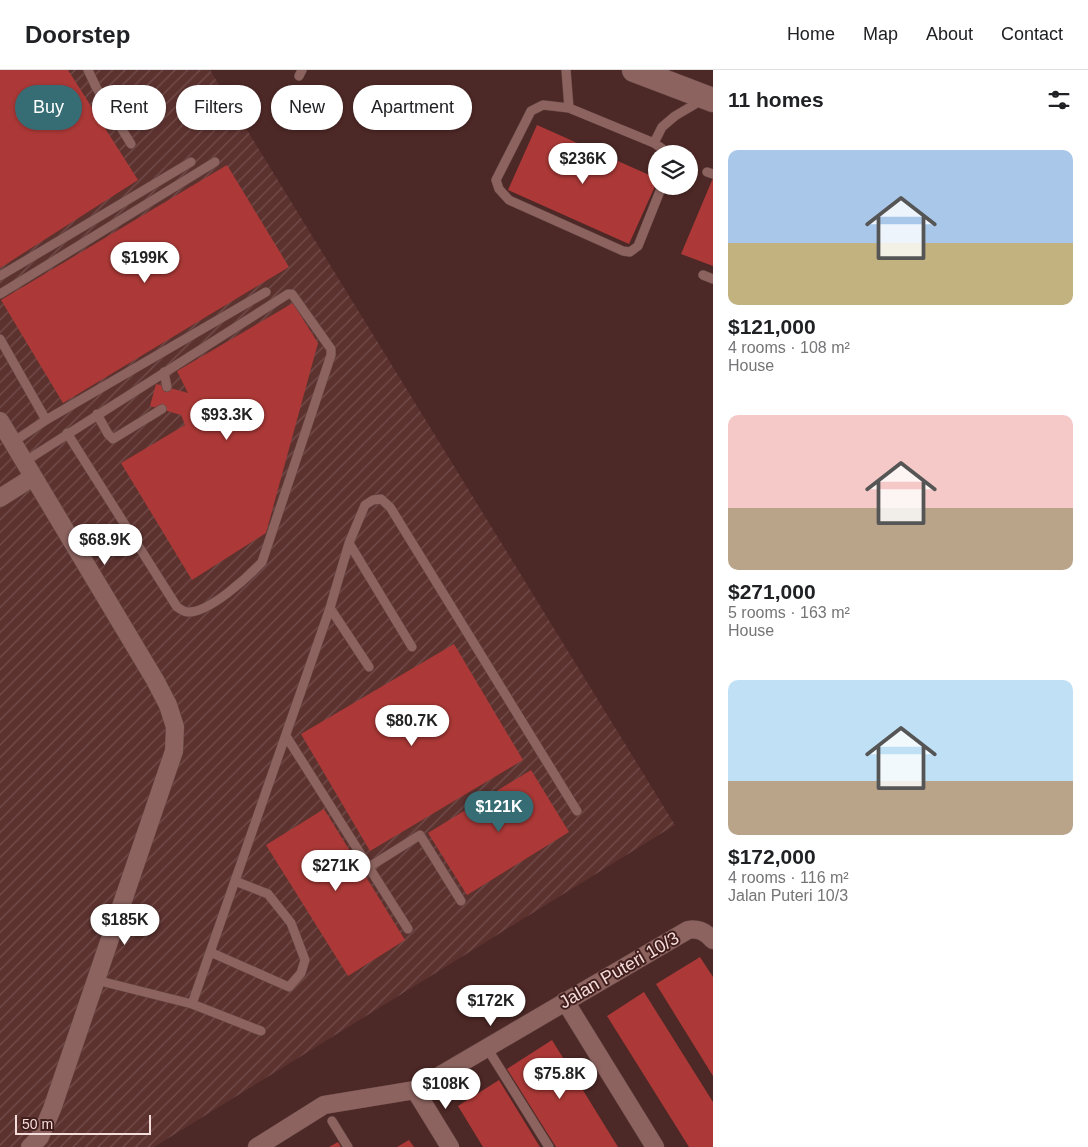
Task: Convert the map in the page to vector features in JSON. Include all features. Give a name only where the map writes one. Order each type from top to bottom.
[{"type":"main road","points":[[634,70],[710,99]]},
{"type":"street","points":[[0,421],[155,680],[168,705],[176,727],[174,750],[52,1109],[40,1137],[30,1147]]},
{"type":"street","points":[[0,498],[33,477]]},
{"type":"street","name":"Jalan Puteri 10/3","points":[[257,1147],[324,1105],[415,1090],[688,930],[700,930],[708,934],[713,940]]},
{"type":"street","points":[[566,1002],[655,1147]]},
{"type":"street","points":[[415,1090],[450,1147]]},
{"type":"lane","points":[[88,70],[131,144]]},
{"type":"lane","points":[[566,70],[568,108]]},
{"type":"lane","points":[[658,195],[638,246],[630,252],[623,251],[509,200],[499,189],[496,180],[531,111],[543,105],[568,108],[654,144],[662,127],[675,116],[710,99]]},
{"type":"lane","points":[[0,276],[191,162]]},
{"type":"lane","points":[[0,294],[215,162]]},
{"type":"lane","points":[[703,275],[713,279]]},
{"type":"lane","points":[[13,442],[46,420],[266,292]]},
{"type":"lane","points":[[24,462],[67,433],[288,294],[292,294],[331,349],[331,356],[262,562],[208,607],[189,612],[177,607],[67,433]]},
{"type":"lane","points":[[0,340],[46,420]]},
{"type":"lane","points":[[164,372],[167,387]]},
{"type":"lane","points":[[97,414],[108,434],[113,439],[162,410]]},
{"type":"lane","points":[[192,1004],[330,608],[349,543],[365,505],[373,500],[381,499],[390,508],[577,811]]},
{"type":"lane","points":[[349,543],[412,647]]},
{"type":"lane","points":[[330,608],[369,667]]},
{"type":"lane","points":[[286,736],[408,929]]},
{"type":"lane","points":[[369,867],[420,835],[461,901]]},
{"type":"lane","points":[[210,952],[289,987],[301,973],[305,960],[291,923],[268,894],[235,881]]},
{"type":"lane","points":[[96,980],[192,1004],[261,1031]]},
{"type":"lane","points":[[487,1048],[549,1147]]},
{"type":"lane","points":[[332,1121],[348,1147]]},
{"type":"shaded area","points":[[0,70],[210,70],[219,85],[176,85],[176,130],[247,130],[675,825],[154,1147],[0,1147]]},
{"type":"building","points":[[0,70],[68,70],[78,85],[15,85],[15,130],[82,130],[82,92],[92,108],[92,130],[106,130],[138,180],[0,268]]},
{"type":"building","points":[[537,125],[648,174],[648,195],[651,195],[629,244],[508,190]]},
{"type":"building","points":[[227,165],[289,267],[63,403],[1,300]]},
{"type":"building","points":[[713,178],[713,266],[681,254]]},
{"type":"building","points":[[293,303],[318,343],[266,533],[192,580],[121,463],[185,425],[181,415],[150,406],[156,384],[188,393],[177,371]]},
{"type":"building","points":[[454,644],[523,760],[370,851],[301,734]]},
{"type":"building","points":[[531,770],[569,832],[467,895],[428,833]]},
{"type":"building","points":[[324,809],[405,940],[348,976],[266,845]]},
{"type":"building","points":[[700,957],[713,977],[713,1076],[656,984]]},
{"type":"building","points":[[644,992],[713,1102],[713,1147],[689,1147],[607,1016]]},
{"type":"building","points":[[552,1040],[618,1147],[556,1147],[507,1069]]},
{"type":"building","points":[[499,1080],[540,1147],[483,1147],[458,1106]]},
{"type":"building","points":[[409,1140],[414,1147],[397,1147]]},
{"type":"building","points":[[338,1142],[341,1147],[329,1147]]}]
